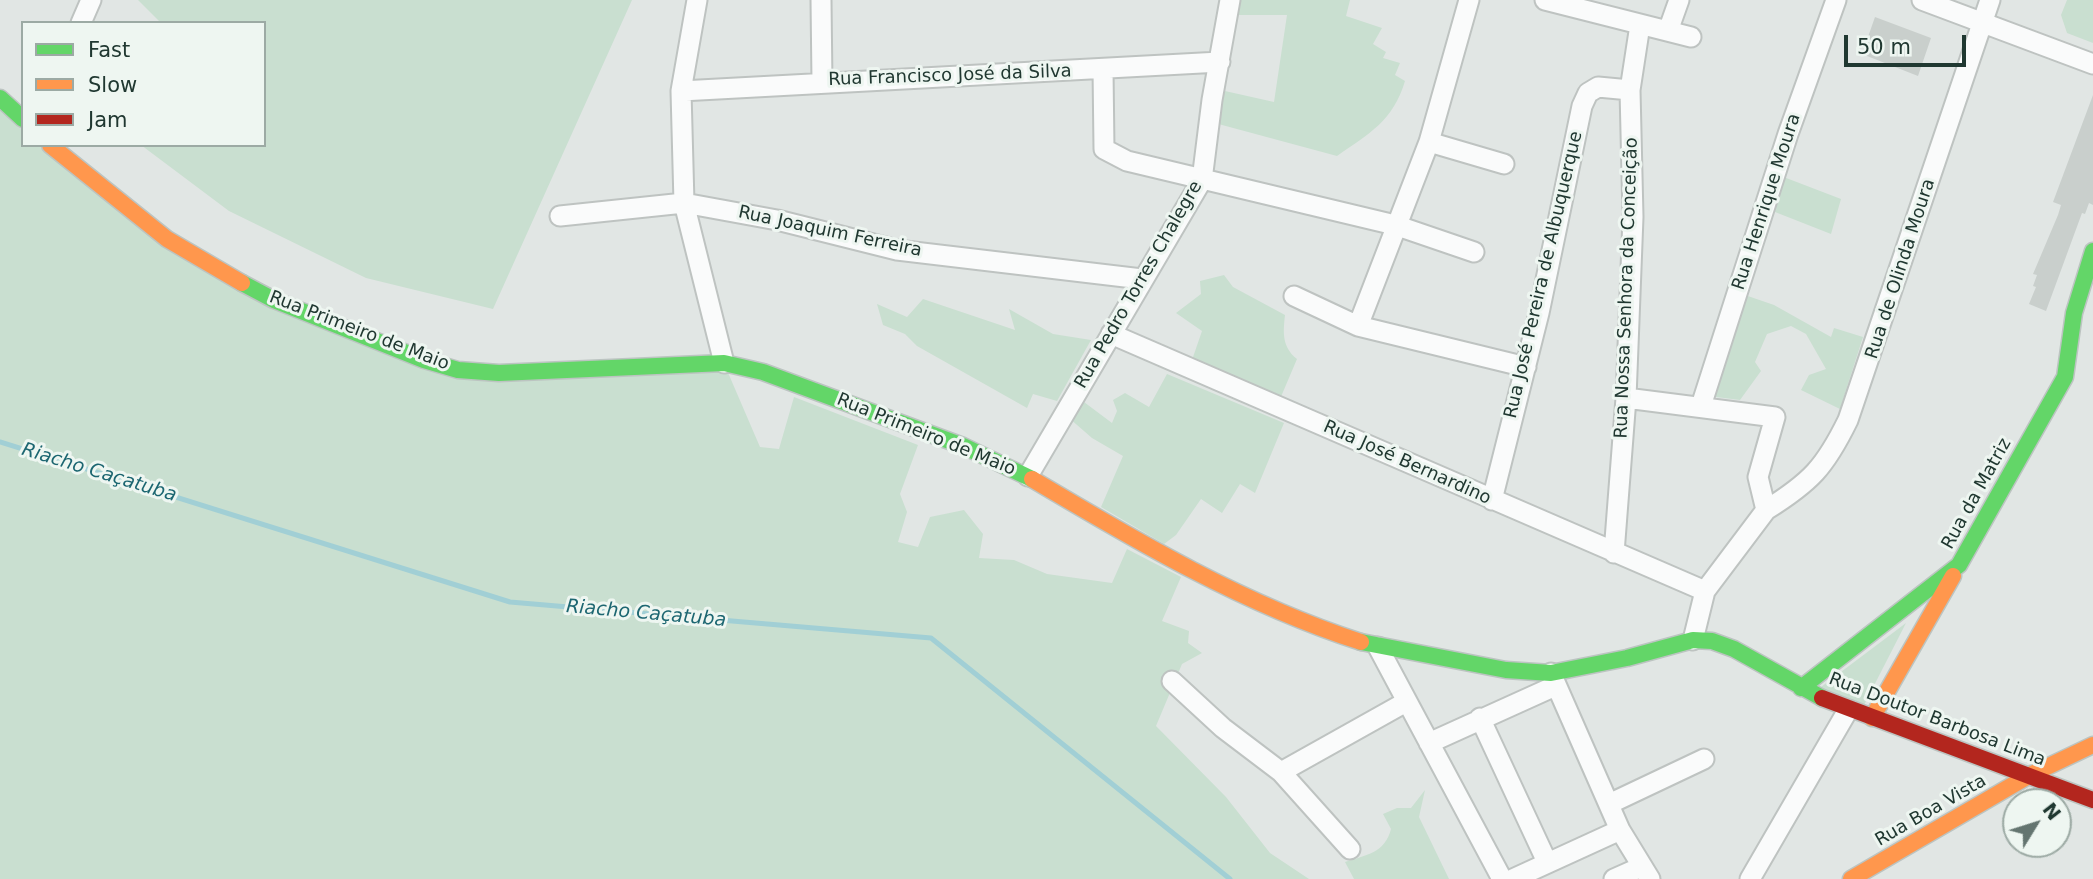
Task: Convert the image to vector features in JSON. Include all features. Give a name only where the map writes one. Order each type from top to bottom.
[{"type":"street","points":[[82,21],[91,0]]},
{"type":"street","points":[[697,0],[681,91],[684,203],[724,363]]},
{"type":"street","points":[[821,0],[822,82]]},
{"type":"street","name":"Rua Pedro Torres Chalegre","points":[[1028,476],[1202,180],[1230,0]]},
{"type":"street","points":[[1358,326],[1429,142],[1469,0]]},
{"type":"street","points":[[1545,0],[1691,37]]},
{"type":"street","points":[[1668,31],[1679,0]]},
{"type":"street","name":"Rua Henrique Moura","points":[[1702,406],[1788,135],[1836,0]]},
{"type":"street","points":[[1922,0],[2093,64]]},
{"type":"street","name":"Rua de Olinda Moura","points":[[1766,510],[1807,483],[1832,452],[1848,420],[1990,0]]},
{"type":"street","name":"Rua Nossa Senhora da Conceição","points":[[1614,553],[1626,398],[1633,217],[1630,90],[1640,25]]},
{"type":"street","name":"Rua Francisco José da Silva","points":[[681,91],[1220,62]]},
{"type":"street","points":[[1103,69],[1103,144],[1107,152],[1127,161],[1395,225],[1474,252]]},
{"type":"street","name":"Rua José Pereira de Albuquerque","points":[[1492,500],[1526,368],[1582,106],[1588,93],[1598,87],[1630,90]]},
{"type":"street","points":[[0,98],[21,117]]},
{"type":"street","points":[[1429,142],[1504,164]]},
{"type":"street","name":"Rua Primeiro de Maio","points":[[57,147],[167,239],[202,261],[274,300],[424,360],[458,370],[499,373],[724,363],[763,372],[905,424],[1028,476],[1150,549],[1241,596],[1303,623],[1378,648],[1553,680],[1693,640]]},
{"type":"street","name":"Rua Joaquim Ferreira","points":[[560,216],[684,203],[777,220],[897,250],[1142,279]]},
{"type":"street","name":"Rua da Matriz","points":[[2065,377],[2074,313],[2093,251]]},
{"type":"street","points":[[1294,296],[1358,326],[1526,368]]},
{"type":"street","points":[[2074,313],[2093,320]]},
{"type":"street","name":"Rua José Bernardino","points":[[1111,334],[1704,591]]},
{"type":"street","name":"Rua da Matriz","points":[[1801,688],[1959,565],[2065,377],[2084,350]]},
{"type":"street","points":[[1626,398],[1771,414],[1776,417],[1758,477],[1766,510],[1704,591],[1693,640]]},
{"type":"street","points":[[1872,718],[1959,565]]},
{"type":"street","name":"Rua Doutor Barbosa Lima","points":[[1693,640],[1724,644],[1801,688],[1848,710],[2093,800]]},
{"type":"street","points":[[1378,648],[1502,879]]},
{"type":"street","points":[[1429,743],[1553,680],[1620,830],[1645,873],[1614,879]]},
{"type":"street","points":[[1172,681],[1223,728],[1281,772],[1350,849]]},
{"type":"street","points":[[1281,772],[1406,702]]},
{"type":"street","points":[[1750,879],[1848,710]]},
{"type":"street","points":[[1480,718],[1547,862]]},
{"type":"street","name":"Rua Boa Vista","points":[[1851,879],[2030,775],[2093,745]]},
{"type":"street","points":[[1609,804],[1704,759]]},
{"type":"street","points":[[1513,879],[1620,830]]},
{"type":"green space","points":[[138,0],[632,0],[493,309],[366,278],[229,211],[144,147],[266,147],[266,21],[159,21]]},
{"type":"green space","points":[[1231,0],[1350,0],[1346,16],[1382,28],[1373,44],[1386,52],[1383,58],[1400,63],[1395,75],[1405,81],[1394,106],[1379,125],[1337,156],[1211,122],[1216,89],[1274,102],[1287,15],[1228,15]]},
{"type":"green space","points":[[2067,0],[2093,0],[2093,43],[2067,33],[2061,15]]},
{"type":"green space","points":[[0,105],[21,124],[21,147],[47,147],[125,217],[447,373],[723,361],[760,447],[779,449],[794,397],[918,445],[900,494],[907,512],[898,542],[918,547],[930,517],[964,510],[983,534],[979,558],[1014,560],[1047,574],[1112,583],[1127,549],[1181,577],[1162,621],[1189,631],[1188,643],[1202,653],[1182,664],[1156,726],[1226,797],[1270,853],[1309,879],[0,879]]},
{"type":"green space","points":[[1781,176],[1841,199],[1831,234],[1775,212]]},
{"type":"green space","points":[[1224,275],[1233,287],[1285,315],[1285,339],[1289,350],[1297,359],[1280,399],[1192,360],[1202,331],[1176,313],[1201,294],[1200,281]]},
{"type":"green space","points":[[1742,294],[1774,305],[1831,337],[1834,328],[1863,337],[1840,409],[1801,390],[1809,375],[1826,369],[1806,334],[1791,326],[1767,334],[1755,362],[1761,371],[1740,400],[1708,396]]},
{"type":"green space","points":[[923,299],[1015,330],[1009,309],[1053,334],[1091,340],[1057,401],[1033,394],[1027,408],[917,346],[905,334],[883,325],[877,304],[907,317]]},
{"type":"green space","points":[[1167,374],[1284,423],[1255,493],[1240,484],[1222,513],[1201,499],[1176,535],[1164,544],[1101,507],[1123,456],[1092,438],[1069,418],[1084,402],[1112,423],[1117,411],[1113,400],[1125,393],[1149,407]]},
{"type":"green space","points":[[1906,623],[1862,709],[1817,690]]},
{"type":"green space","points":[[1425,790],[1419,817],[1449,879],[1354,879],[1345,862],[1374,852],[1384,843],[1391,829],[1383,814],[1397,808],[1411,808]]},
{"type":"building","points":[[1875,17],[1931,38],[1918,76],[1862,54]]},
{"type":"building","points":[[2093,95],[2093,205],[2089,203],[2085,214],[2082,213],[2046,311],[2029,304],[2036,287],[2033,286],[2037,275],[2033,274],[2058,215],[2061,205],[2053,202]]},
{"type":"waterway","name":"Riacho Caçatuba","points":[[0,442],[510,602],[931,638],[1230,879]]},
{"type":"traffic: fast","points":[[0,98],[21,117]]},
{"type":"traffic: fast","points":[[1801,688],[1959,565],[2065,377],[2074,313],[2093,251]]},
{"type":"traffic: fast","points":[[242,283],[274,300],[424,360],[458,370],[499,373],[724,363],[763,372],[963,446],[1032,479]]},
{"type":"traffic: fast","points":[[1361,642],[1506,670],[1551,673],[1627,658],[1693,640],[1712,641],[1734,649],[1822,698]]},
{"type":"traffic: slow","points":[[52,147],[167,239],[242,283]]},
{"type":"traffic: slow","points":[[1032,479],[1192,570],[1317,627],[1361,642]]},
{"type":"traffic: slow","points":[[1872,718],[1953,576]]},
{"type":"traffic: slow","points":[[1851,879],[2030,775],[2093,745]]},
{"type":"traffic: jam","points":[[1822,698],[2093,800]]}]
